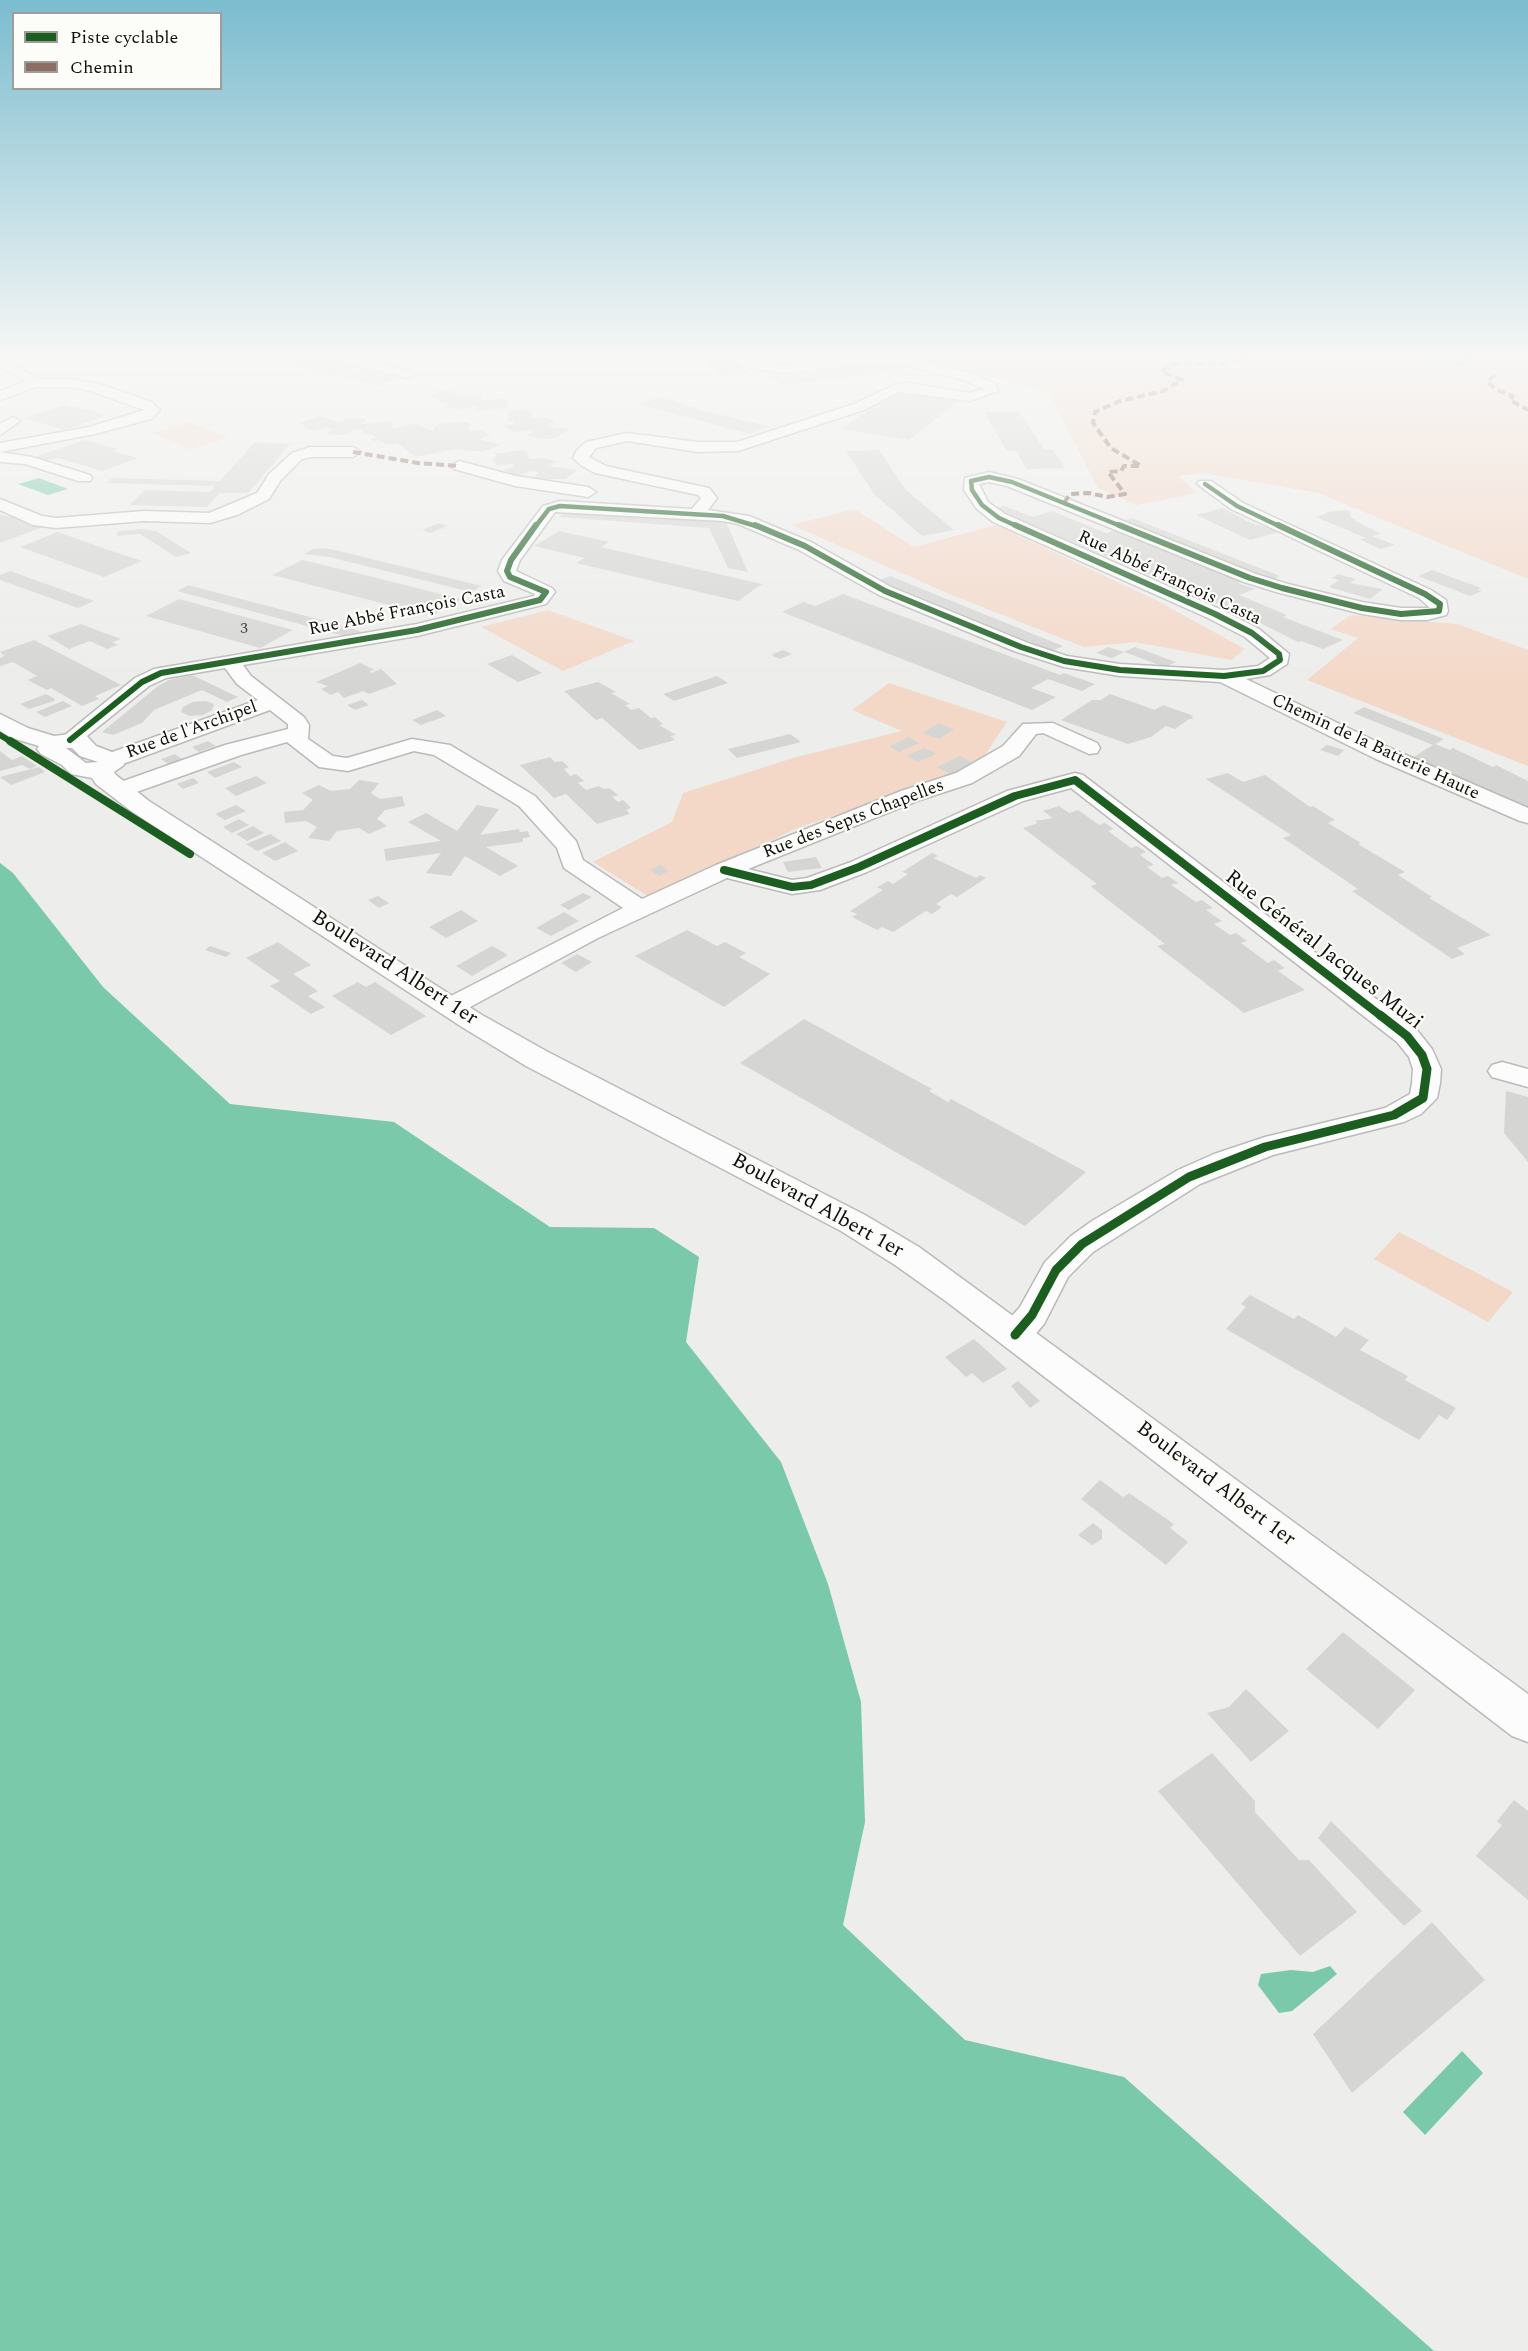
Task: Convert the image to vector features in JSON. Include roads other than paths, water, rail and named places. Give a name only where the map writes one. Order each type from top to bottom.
[{"type":"main road","points":[[0,721],[20,733],[70,736]]},
{"type":"main road","name":"Boulevard Albert 1er","points":[[70,736],[49,749],[79,769],[111,773],[140,806],[450,1006],[537,1059],[854,1222],[960,1293],[1528,1721]]},
{"type":"street","points":[[42,465],[84,478]]},
{"type":"street","points":[[0,504],[39,521],[56,523],[144,516],[210,518],[231,512],[263,496],[275,477],[288,465]]},
{"type":"street","points":[[459,466],[546,487],[700,511],[710,498],[703,491],[602,470],[589,465]]},
{"type":"street","name":"Rue Abbé François Casta","points":[[230,662],[417,630],[540,600],[546,592],[510,577],[507,571],[511,560],[549,509],[560,506],[700,511],[734,517],[806,546],[885,591],[1043,655],[1120,670],[1224,676],[1263,671],[1280,660],[1279,654],[1252,633],[1215,614],[999,518],[982,505],[972,490],[971,481],[989,477],[1012,482],[1250,578],[1282,588],[1391,613],[1427,614],[1440,611],[1440,604],[1425,594],[1237,506],[1205,484]]},
{"type":"street","points":[[70,736],[150,677],[230,662],[244,680],[297,721],[299,725],[297,741],[301,746],[335,764],[359,763],[412,745],[423,745],[442,750],[527,801],[568,846],[572,863],[641,909]]},
{"type":"street","name":"Chemin de la Batterie Haute","points":[[1224,676],[1384,754],[1528,816]]},
{"type":"street","name":"Rue de l'Archipel","points":[[111,773],[272,702]]},
{"type":"street","name":"Rue des Septs Chapelles","points":[[450,1006],[589,933],[724,870],[909,796],[964,778],[1011,751],[1030,728],[1046,727],[1089,748]]},
{"type":"street","points":[[111,773],[233,750],[298,733]]},
{"type":"street","name":"Rue Général Jacques Muzi","points":[[724,870],[792,887],[812,885],[859,867],[1016,796],[1075,780],[1407,1036],[1422,1055],[1427,1069],[1425,1090],[1423,1098],[1412,1107],[1394,1115],[1265,1147],[1189,1177],[1102,1229],[1082,1244],[1051,1278],[1032,1315],[1015,1335]]}]
